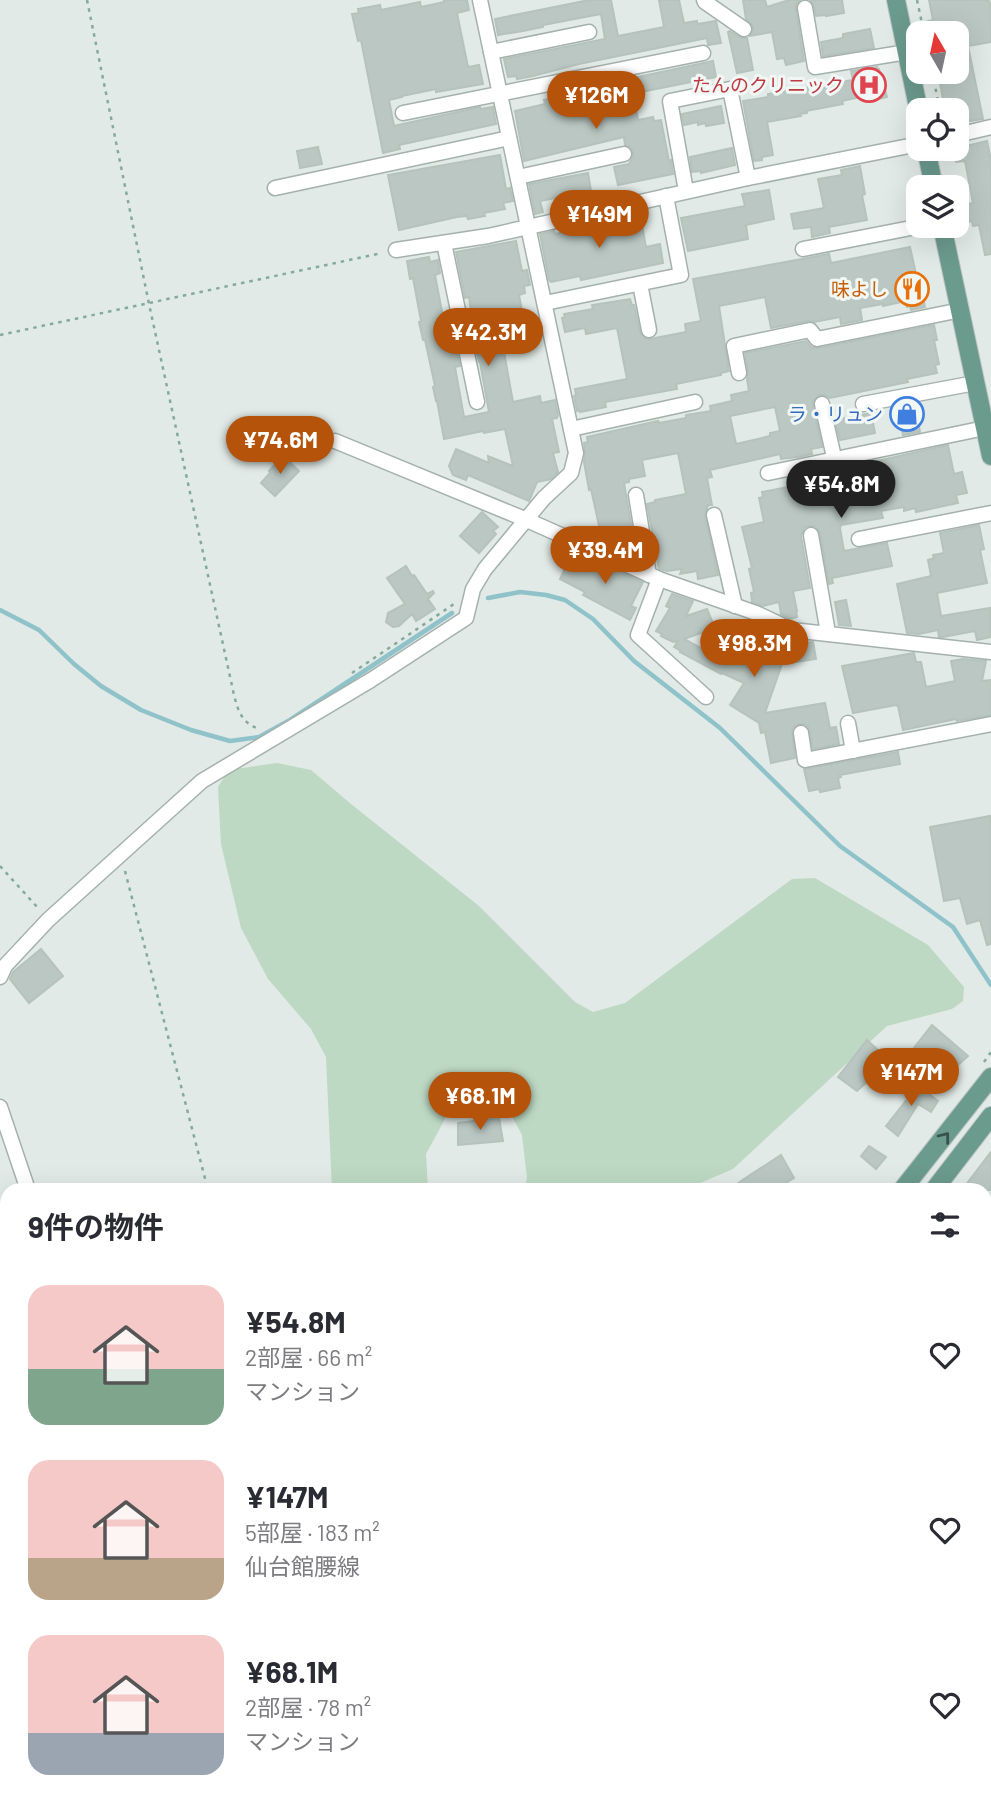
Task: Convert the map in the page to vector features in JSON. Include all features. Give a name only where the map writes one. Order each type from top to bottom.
[{"type":"main road","points":[[896,0],[906,52]]},
{"type":"main road","points":[[945,238],[981,387],[991,456]]},
{"type":"main road","points":[[908,1183],[991,1077]]},
{"type":"main road","points":[[939,1183],[991,1116]]},
{"type":"street","points":[[2,969],[48,920],[202,781],[371,680],[467,618],[473,589],[485,569],[544,498],[571,473],[576,453],[480,0]]},
{"type":"street","points":[[704,0],[744,30]]},
{"type":"street","points":[[805,8],[816,67],[906,52]]},
{"type":"street","points":[[491,52],[589,32]]},
{"type":"street","points":[[403,113],[703,53]]},
{"type":"street","points":[[686,191],[670,100],[730,89],[748,178]]},
{"type":"street","points":[[969,132],[991,127]]},
{"type":"street","points":[[275,188],[509,138]]},
{"type":"street","points":[[396,250],[529,226],[906,147]]},
{"type":"street","points":[[518,177],[624,154]]},
{"type":"street","points":[[545,303],[681,275],[666,196]]},
{"type":"street","points":[[803,249],[906,229]]},
{"type":"street","points":[[444,243],[477,402]]},
{"type":"street","points":[[640,284],[649,330]]},
{"type":"street","points":[[739,373],[734,346],[810,330],[817,339],[961,310]]},
{"type":"street","points":[[863,404],[981,387]]},
{"type":"street","points":[[571,429],[695,402]]},
{"type":"street","points":[[822,404],[841,484]]},
{"type":"street","points":[[768,473],[985,428]]},
{"type":"street","points":[[335,441],[527,520],[654,577],[792,629],[991,652]]},
{"type":"street","points":[[636,495],[654,577],[638,635],[706,698]]},
{"type":"street","points":[[859,539],[991,513]]},
{"type":"street","points":[[715,515],[735,606]]},
{"type":"street","points":[[811,535],[828,633]]},
{"type":"street","points":[[848,723],[853,751]]},
{"type":"street","points":[[801,733],[805,760],[991,724]]},
{"type":"street","points":[[0,1107],[26,1183]]},
{"type":"path","points":[[87,0],[149,304],[234,695],[245,722],[252,727],[265,728]]},
{"type":"path","points":[[918,0],[922,21]]},
{"type":"path","points":[[0,335],[396,250]]},
{"type":"path","points":[[352,673],[473,589]]},
{"type":"path","points":[[121,854],[206,1183]]},
{"type":"path","points":[[0,866],[48,920]]},
{"type":"green space","points":[[277,763],[311,770],[479,906],[575,1002],[593,1012],[625,1003],[792,879],[815,878],[928,945],[964,987],[963,1001],[952,1009],[887,1026],[733,1169],[700,1183],[526,1183],[522,1135],[508,1109],[471,1105],[446,1117],[426,1154],[428,1183],[332,1183],[326,1057],[311,1029],[268,979],[241,928],[221,844],[218,787],[229,770]]},
{"type":"building","points":[[444,0],[467,0],[469,10],[457,13],[468,67],[479,65],[483,84],[436,92],[436,89],[389,100],[394,126],[480,107],[493,107],[496,124],[399,145],[400,149],[383,153],[361,40],[358,41],[352,14],[359,13],[358,9],[380,5],[381,10],[420,2],[421,7]]},
{"type":"building","points":[[589,0],[611,0],[618,36],[664,27],[659,0],[679,0],[684,23],[716,21],[721,43],[708,45],[707,38],[533,76],[517,79],[516,76],[508,77],[504,59],[605,39],[601,14],[498,35],[495,19]]},
{"type":"building","points":[[743,0],[765,0],[767,7],[789,0],[800,0],[796,4],[796,10],[804,61],[786,65],[784,58],[777,59],[772,32],[750,36],[753,26],[746,19]]},
{"type":"building","points":[[810,0],[842,0],[844,13],[816,16]]},
{"type":"building","points":[[929,0],[989,0],[991,42],[970,46],[970,21],[928,21],[933,20]]},
{"type":"building","points":[[870,29],[874,48],[823,56],[821,42]]},
{"type":"building","points":[[728,32],[739,37],[747,38],[753,70],[737,73]]},
{"type":"building","points":[[970,56],[983,119],[969,121],[969,98],[943,98],[940,84],[970,84]]},
{"type":"building","points":[[713,61],[716,77],[636,93],[633,78]]},
{"type":"building","points":[[877,67],[887,97],[870,101],[869,95],[842,101],[843,104],[806,111],[807,113],[800,114],[801,116],[767,122],[773,155],[754,161],[743,101],[768,97],[768,94],[853,80],[851,71]]},
{"type":"building","points":[[631,85],[638,120],[653,117],[654,121],[661,120],[673,174],[618,185],[614,167],[629,164],[633,156],[631,147],[625,145],[624,137],[524,161],[515,111],[545,104],[544,100],[565,95],[566,101]]},
{"type":"building","points":[[721,106],[724,123],[706,126],[705,123],[698,125],[698,122],[684,125],[682,114]]},
{"type":"building","points":[[987,141],[991,160],[991,254],[985,255],[979,225],[973,226],[972,221],[969,222],[969,204],[973,203],[965,161],[969,161],[969,145]]},
{"type":"building","points":[[318,147],[322,164],[300,168],[297,151]]},
{"type":"building","points":[[732,148],[735,165],[701,173],[692,172],[690,157]]},
{"type":"building","points":[[500,155],[506,189],[510,188],[513,201],[503,203],[505,209],[484,213],[485,216],[468,219],[467,216],[457,217],[399,230],[388,175]]},
{"type":"building","points":[[860,166],[867,220],[829,227],[830,233],[812,237],[811,227],[794,229],[791,214],[824,208],[818,179],[842,175],[841,170]]},
{"type":"building","points":[[588,173],[591,191],[540,201],[543,212],[535,214],[529,184]]},
{"type":"building","points":[[769,190],[774,219],[746,225],[748,239],[688,251],[681,218],[745,206],[742,194]]},
{"type":"building","points":[[640,214],[646,247],[660,244],[663,263],[581,280],[580,276],[551,282],[549,280],[540,234],[554,231],[555,234],[611,223],[610,220]]},
{"type":"building","points":[[516,241],[522,271],[527,270],[530,285],[524,286],[525,293],[519,295],[529,348],[504,352],[513,402],[540,396],[541,403],[555,400],[558,415],[552,419],[559,452],[553,453],[558,472],[551,479],[537,482],[529,501],[468,475],[466,480],[453,475],[449,466],[456,449],[489,463],[488,456],[513,466],[505,429],[444,439],[433,387],[435,386],[419,322],[421,321],[413,278],[410,279],[407,261],[429,257],[430,262],[438,260],[440,273],[435,275],[443,317],[446,317],[452,346],[455,346],[460,366],[455,367],[464,417],[489,412],[474,342],[469,297],[465,298],[456,252]]},
{"type":"building","points":[[910,247],[925,307],[911,310],[906,301],[883,304],[860,308],[862,320],[841,324],[840,317],[771,328],[765,297],[719,306],[729,371],[676,384],[677,389],[605,402],[606,407],[577,411],[575,389],[627,379],[617,328],[586,334],[585,328],[565,332],[562,318],[565,317],[564,314],[593,309],[592,305],[630,299],[640,332],[646,339],[650,339],[686,332],[685,324],[701,321],[693,279],[829,254],[831,263]]},
{"type":"building","points":[[934,325],[939,364],[935,365],[937,373],[907,379],[908,382],[830,398],[819,395],[813,405],[822,447],[811,449],[812,454],[781,459],[780,454],[710,470],[712,477],[707,478],[712,505],[708,505],[705,516],[718,575],[698,579],[697,571],[680,574],[682,569],[659,569],[647,504],[686,494],[678,453],[642,460],[645,476],[629,479],[629,482],[624,483],[634,542],[609,546],[603,544],[584,462],[584,443],[588,442],[587,437],[658,421],[686,418],[686,415],[711,411],[710,406],[732,401],[731,395],[749,391],[745,353],[806,341],[812,348]],"holes":[[[775,407],[780,431],[736,444],[730,416]]]},
{"type":"building","points":[[915,406],[920,432],[903,435],[898,409]]},
{"type":"building","points":[[871,413],[875,433],[840,440],[835,420]]},
{"type":"building","points":[[948,445],[954,474],[962,472],[967,493],[956,495],[958,503],[916,512],[915,508],[904,511],[904,507],[881,511],[883,518],[841,525],[844,551],[887,543],[892,566],[832,578],[833,583],[829,584],[820,533],[815,526],[809,526],[804,528],[801,536],[810,588],[793,591],[797,617],[790,619],[781,614],[779,602],[763,606],[752,602],[751,593],[754,592],[749,569],[752,568],[742,527],[764,522],[759,498],[763,497],[762,492],[804,484],[802,476],[827,471],[833,490],[843,493],[849,486],[846,468]]},
{"type":"building","points":[[283,456],[299,471],[275,496],[261,483]]},
{"type":"building","points":[[482,512],[498,527],[493,531],[496,534],[479,553],[460,536]]},
{"type":"building","points":[[979,525],[984,549],[980,550],[987,583],[937,593],[941,616],[990,608],[991,637],[977,640],[975,631],[943,637],[939,637],[938,630],[919,634],[907,633],[897,584],[931,576],[928,560],[934,558],[933,555],[944,553],[940,533]]},
{"type":"building","points":[[569,560],[591,571],[596,561],[643,582],[631,606],[636,608],[630,620],[583,595],[585,592],[560,579]]},
{"type":"building","points":[[406,566],[427,594],[433,591],[428,599],[435,609],[416,621],[412,614],[399,626],[393,627],[386,622],[388,613],[405,604],[387,578]]},
{"type":"building","points":[[672,594],[693,601],[686,616],[707,609],[715,628],[684,639],[732,665],[735,657],[739,659],[751,632],[783,645],[813,642],[816,659],[782,664],[765,713],[825,703],[830,728],[836,727],[839,744],[813,749],[809,728],[805,724],[799,724],[792,730],[795,758],[771,763],[765,732],[761,733],[759,723],[730,705],[744,683],[680,652],[674,647],[678,641],[673,642],[656,631],[670,608],[666,606]]},
{"type":"building","points":[[846,600],[851,626],[839,625],[835,602]]},
{"type":"building","points":[[914,653],[916,662],[921,662],[926,687],[955,681],[951,661],[986,661],[982,681],[991,680],[991,715],[903,730],[896,705],[853,713],[842,666]]},
{"type":"building","points":[[898,752],[900,764],[840,775],[840,788],[809,791],[804,769]]},
{"type":"building","points":[[990,816],[991,944],[987,945],[980,920],[967,924],[960,898],[944,901],[930,827]]},
{"type":"building","points":[[41,949],[63,976],[29,1003],[10,979],[13,972]]},
{"type":"building","points":[[932,1025],[968,1056],[958,1065],[947,1052],[920,1082],[899,1067]]},
{"type":"building","points":[[867,1040],[890,1061],[857,1091],[838,1077]]},
{"type":"building","points":[[915,1083],[938,1101],[931,1112],[918,1104],[898,1136],[886,1126],[908,1098],[906,1097]]},
{"type":"building","points":[[499,1118],[503,1141],[458,1145],[458,1123]]},
{"type":"building","points":[[869,1146],[886,1157],[876,1169],[861,1156]]},
{"type":"building","points":[[991,1152],[991,1183],[967,1183]]},
{"type":"building","points":[[781,1155],[794,1178],[786,1183],[739,1183]]},
{"type":"waterway","points":[[488,598],[520,592],[546,595],[565,600],[593,619],[634,661],[720,728],[840,846],[953,927],[991,985]]},
{"type":"waterway","points":[[0,610],[39,630],[101,686],[141,710],[191,730],[230,741],[259,737],[290,720],[452,613]]},
{"type":"place","name":"たんのクリニック","points":[[869,85]]},
{"type":"place","name":"味よし","points":[[912,289]]},
{"type":"place","name":"ラ・リュン","points":[[907,414]]}]
